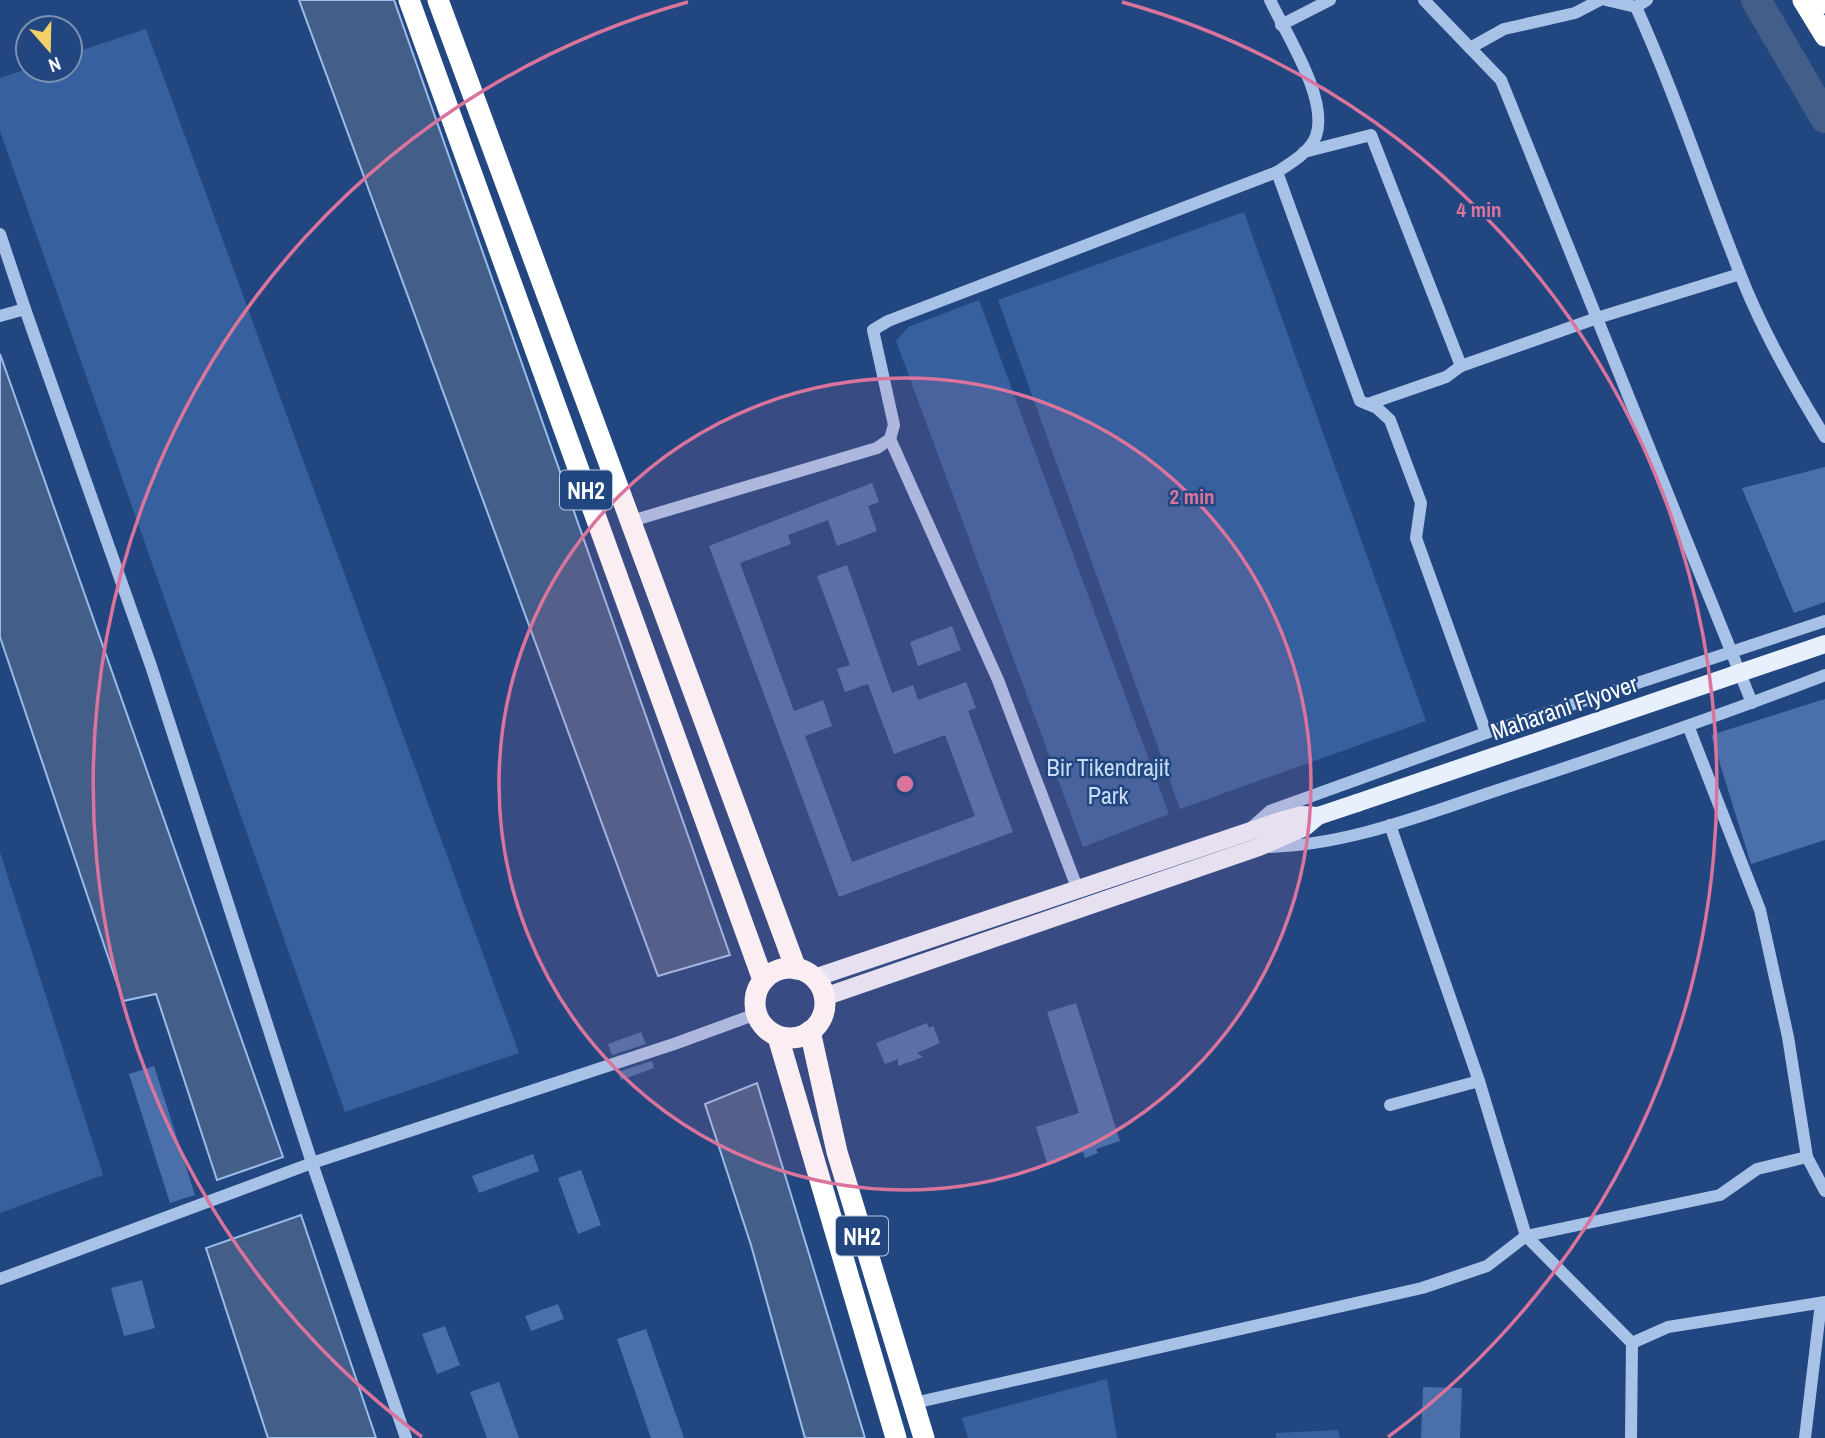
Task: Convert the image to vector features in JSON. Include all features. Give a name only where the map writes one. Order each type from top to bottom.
[{"type":"highway","name":"NH2","points":[[409,0],[763,980]]},
{"type":"highway","name":"NH2","points":[[438,0],[628,522],[811,981]]},
{"type":"highway","points":[[1803,0],[1825,36]]},
{"type":"highway","points":[[756,1014],[757,990],[763,980],[783,969],[811,981],[822,1016],[810,1031],[800,1037],[778,1037]]},
{"type":"highway","name":"NH2","points":[[756,1014],[761,1024],[778,1037],[896,1438]]},
{"type":"highway","name":"NH2","points":[[810,1031],[836,1152],[924,1438]]},
{"type":"main road","name":"Maharani Flyover","points":[[811,981],[1247,832],[1308,820],[1825,644]]},
{"type":"main road","name":"Maharani Flyover","points":[[811,981],[969,948],[1259,847],[1308,820]]},
{"type":"main road","points":[[963,928],[969,948]]},
{"type":"street","points":[[628,522],[877,448],[890,439],[894,425],[873,330],[901,316],[1277,173],[1304,152],[1316,137],[1320,111],[1270,0]]},
{"type":"street","points":[[1282,25],[1330,0]]},
{"type":"street","points":[[1424,0],[1501,80],[1752,703]]},
{"type":"street","points":[[1470,48],[1504,29],[1575,13],[1600,0]]},
{"type":"street","points":[[1606,0],[1641,4],[1740,274],[1797,391],[1825,437]]},
{"type":"street","points":[[1304,152],[1371,135],[1461,366]]},
{"type":"street","points":[[1277,173],[1360,401],[1390,420],[1421,503],[1416,538],[1486,733]]},
{"type":"street","points":[[0,234],[151,666],[312,1163],[406,1438]]},
{"type":"street","points":[[1368,404],[1446,377],[1461,366],[1597,318],[1740,274]]},
{"type":"street","points":[[0,316],[25,309]]},
{"type":"street","points":[[890,439],[999,680],[1078,890]]},
{"type":"street","points":[[1247,832],[1270,811],[1486,733],[1732,654],[1825,621]]},
{"type":"street","points":[[1259,847],[1306,846],[1390,825],[1689,728],[1825,675]]},
{"type":"street","points":[[1689,728],[1760,910],[1788,1037],[1807,1157],[1825,1191]]},
{"type":"street","points":[[1390,825],[1479,1081],[1526,1236],[1632,1343],[1631,1438]]},
{"type":"street","points":[[0,1279],[312,1163],[674,1044],[756,1014]]},
{"type":"street","points":[[1390,1105],[1479,1081]]},
{"type":"street","points":[[914,1403],[1422,1288],[1487,1266],[1526,1236],[1720,1195],[1757,1169],[1807,1157]]},
{"type":"street","points":[[1632,1343],[1668,1327],[1823,1302],[1805,1438]]},
{"type":"green space","points":[[146,29],[519,1053],[345,1112],[0,131],[0,78],[14,74],[14,84],[84,84],[84,49]]},
{"type":"green space","points":[[1244,212],[1426,721],[1180,809],[998,300]]},
{"type":"green space","name":"Bir Tikendrajit Park","points":[[979,300],[1169,814],[1083,847],[896,341],[908,327]]},
{"type":"green space","points":[[0,852],[103,1175],[0,1213]]},
{"type":"green space","points":[[1107,1379],[1117,1438],[968,1438],[962,1418]]},
{"type":"green space","points":[[1338,1430],[1340,1438],[1276,1438],[1276,1433]]},
{"type":"shaded area","points":[[299,0],[394,0],[730,955],[658,976]]},
{"type":"shaded area","points":[[0,354],[283,1157],[217,1180],[156,994],[123,1001],[0,637]]},
{"type":"shaded area","points":[[757,1083],[865,1438],[805,1438],[751,1245],[705,1104]]},
{"type":"shaded area","points":[[301,1215],[376,1438],[268,1438],[206,1248]]},
{"type":"building","points":[[1825,467],[1825,602],[1794,613],[1742,488]]},
{"type":"building","points":[[872,483],[879,502],[868,506],[877,531],[837,546],[828,520],[788,535],[791,544],[740,563],[794,711],[823,700],[832,726],[805,736],[852,862],[975,816],[945,735],[894,754],[868,684],[845,692],[837,669],[850,665],[817,576],[847,565],[892,693],[913,685],[918,700],[966,682],[976,708],[968,711],[1013,832],[839,897],[709,546]]},
{"type":"building","points":[[952,626],[961,650],[918,666],[910,642]]},
{"type":"building","points":[[1825,699],[1825,840],[1751,864],[1711,735]]},
{"type":"building","points":[[1076,1003],[1120,1141],[1096,1149],[1098,1153],[1085,1158],[1083,1152],[1047,1163],[1036,1127],[1079,1113],[1047,1012]]},
{"type":"building","points":[[927,1023],[929,1028],[933,1026],[940,1043],[917,1053],[923,1057],[898,1066],[898,1059],[885,1064],[876,1043]]},
{"type":"building","points":[[641,1032],[646,1044],[612,1055],[608,1044]]},
{"type":"building","points":[[652,1061],[654,1068],[621,1080],[618,1072]]},
{"type":"building","points":[[154,1066],[195,1195],[170,1203],[129,1074]]},
{"type":"building","points":[[533,1154],[539,1171],[479,1193],[472,1176]]},
{"type":"building","points":[[581,1170],[601,1225],[578,1234],[558,1178]]},
{"type":"building","points":[[142,1280],[155,1328],[124,1336],[111,1288]]},
{"type":"building","points":[[558,1304],[564,1319],[531,1331],[525,1316]]},
{"type":"building","points":[[445,1326],[460,1365],[437,1374],[422,1334]]},
{"type":"building","points":[[646,1329],[684,1438],[651,1438],[617,1339]]},
{"type":"building","points":[[499,1382],[519,1438],[487,1438],[470,1392]]},
{"type":"building","points":[[1423,1387],[1462,1388],[1460,1438],[1421,1438]]},
{"type":"waterway","points":[[1756,0],[1825,118]]}]
